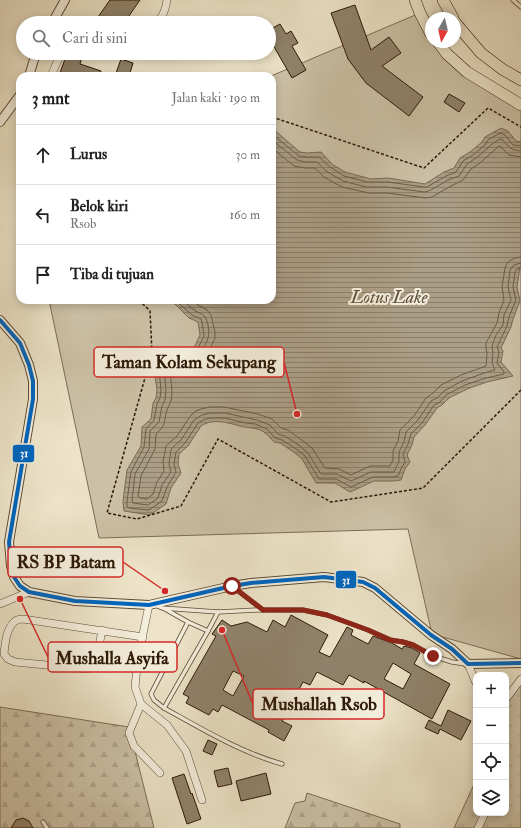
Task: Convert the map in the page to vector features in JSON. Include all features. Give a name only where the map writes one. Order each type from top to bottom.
[{"type":"highway","points":[[415,0],[425,23]]},
{"type":"highway","points":[[443,0],[450,12]]},
{"type":"highway","points":[[461,29],[482,53],[502,69],[521,80]]},
{"type":"highway","points":[[442,48],[466,72],[521,105]]},
{"type":"street","points":[[58,16],[65,0]]},
{"type":"street","points":[[162,16],[166,9],[167,0]]},
{"type":"street","points":[[29,72],[34,60]]},
{"type":"street","points":[[53,72],[58,60]]},
{"type":"street","points":[[0,122],[16,100]]},
{"type":"street","points":[[0,320],[20,343],[29,365],[33,381],[34,399],[10,542],[11,566],[14,577],[20,586],[29,592],[75,601],[150,604],[232,586],[251,584],[324,577],[363,582],[374,588],[431,635],[452,649],[468,664],[473,676]]},
{"type":"street","points":[[0,604],[29,592]]},
{"type":"street","points":[[150,604],[138,658],[135,687],[140,704],[167,725],[186,751],[202,800]]},
{"type":"street","points":[[102,630],[96,662],[94,666],[87,669],[15,662],[8,659],[4,654],[10,627],[14,622],[23,619],[102,630],[143,637]]},
{"type":"street","points":[[468,664],[521,663]]},
{"type":"street","points":[[509,695],[521,680]]},
{"type":"street","points":[[140,704],[129,733],[134,746],[160,773]]},
{"type":"street","points":[[478,828],[484,816]]},
{"type":"lane","points":[[513,0],[521,7]]},
{"type":"lane","points":[[232,586],[263,610]]},
{"type":"lane","points":[[150,604],[165,609],[208,631]]},
{"type":"lane","points":[[165,609],[218,612],[303,610],[327,615],[390,640],[413,645],[433,656],[452,662],[468,664]]},
{"type":"lane","points":[[164,708],[218,612]]},
{"type":"lane","points":[[188,622],[152,694],[154,700],[164,708],[238,748],[270,761],[282,764]]},
{"type":"lane","points":[[43,822],[47,828]]},
{"type":"path","points":[[276,118],[424,168],[488,108],[521,127]]},
{"type":"path","points":[[143,304],[150,311],[152,353],[107,513],[137,519],[182,506],[218,439],[331,502],[423,488],[521,390]]},
{"type":"green space","points":[[420,13],[425,23],[425,48],[442,48],[447,54],[521,105],[521,659],[432,634],[408,529],[99,538],[50,304],[276,304],[276,74]]},
{"type":"green space","points":[[521,679],[521,828],[454,828],[473,787],[473,816],[509,816],[509,694]]},
{"type":"green space","points":[[0,707],[129,727],[154,828],[0,828]]},
{"type":"green space","points":[[307,793],[400,824],[400,828],[285,828],[295,803],[305,801]]},
{"type":"water","name":"Lotus Lake","points":[[501,128],[508,131],[516,141],[521,142],[521,265],[517,287],[520,301],[511,327],[501,348],[503,351],[501,362],[513,376],[487,382],[467,389],[449,398],[437,408],[414,437],[407,455],[410,462],[405,469],[401,480],[374,481],[350,492],[335,483],[316,483],[302,459],[280,443],[274,442],[263,431],[228,423],[211,422],[201,426],[188,446],[179,454],[178,464],[181,473],[171,488],[166,504],[150,515],[124,511],[123,501],[127,470],[141,446],[142,427],[151,419],[153,403],[156,398],[157,390],[154,368],[162,360],[162,358],[173,354],[187,356],[195,346],[200,335],[198,322],[189,318],[175,304],[276,304],[276,131],[300,152],[321,152],[332,164],[345,172],[371,179],[388,178],[425,184],[444,172],[454,168],[460,158],[482,142],[485,137]]},
{"type":"building","points":[[110,0],[140,0],[129,16],[99,16]]},
{"type":"building","points":[[355,5],[371,50],[389,37],[401,53],[382,66],[423,97],[409,116],[366,83],[348,59],[331,13]]},
{"type":"building","points":[[280,24],[286,34],[291,31],[298,43],[292,46],[306,70],[292,78],[276,50],[276,26]]},
{"type":"building","points":[[65,60],[81,60],[80,64],[101,71],[101,72],[60,72]]},
{"type":"building","points":[[121,60],[133,63],[130,72],[116,72]]},
{"type":"building","points":[[449,94],[465,103],[459,112],[444,102]]},
{"type":"building","points":[[291,615],[328,635],[319,652],[330,657],[347,627],[353,630],[351,635],[368,644],[373,636],[392,643],[402,649],[404,646],[412,648],[420,653],[414,664],[450,684],[432,719],[364,681],[364,683],[349,675],[343,685],[317,672],[310,685],[303,682],[282,721],[292,726],[284,741],[268,732],[269,730],[222,705],[218,712],[213,709],[209,715],[186,703],[189,697],[183,694],[216,636],[212,634],[222,620],[231,626],[247,622],[267,632],[273,620],[285,627]],"holes":[[[393,663],[411,674],[403,689],[384,679]],[[233,671],[244,676],[233,696],[223,690]]]},
{"type":"building","points":[[448,710],[471,721],[461,740],[440,729],[438,734],[425,728],[429,720],[441,726]]},
{"type":"building","points":[[208,740],[217,744],[212,755],[203,751]]},
{"type":"building","points":[[228,768],[232,784],[218,787],[214,771]]},
{"type":"building","points":[[266,773],[271,794],[241,801],[236,781]]},
{"type":"building","points":[[184,774],[201,819],[187,824],[172,778]]},
{"type":"building","points":[[23,818],[29,821],[33,828],[11,828],[16,820]]},
{"type":"transit line","name":"31","points":[[0,320],[20,343],[29,365],[33,381],[33,399],[9,542],[11,566],[14,577],[20,586],[29,592],[75,601],[149,605],[251,583],[324,577],[363,582],[375,588],[431,635],[452,649],[468,664],[521,663]]},
{"type":"place","name":"Taman Kolam Sekupang","points":[[297,414]]},
{"type":"place","name":"RS BP Batam","points":[[165,591]]},
{"type":"place","name":"Mushalla Asyifa","points":[[20,599]]},
{"type":"place","name":"Mushallah Rsob","points":[[222,630]]},
{"type":"route","points":[[232,586],[263,610],[303,610],[327,615],[390,640],[413,645],[433,656]]}]
